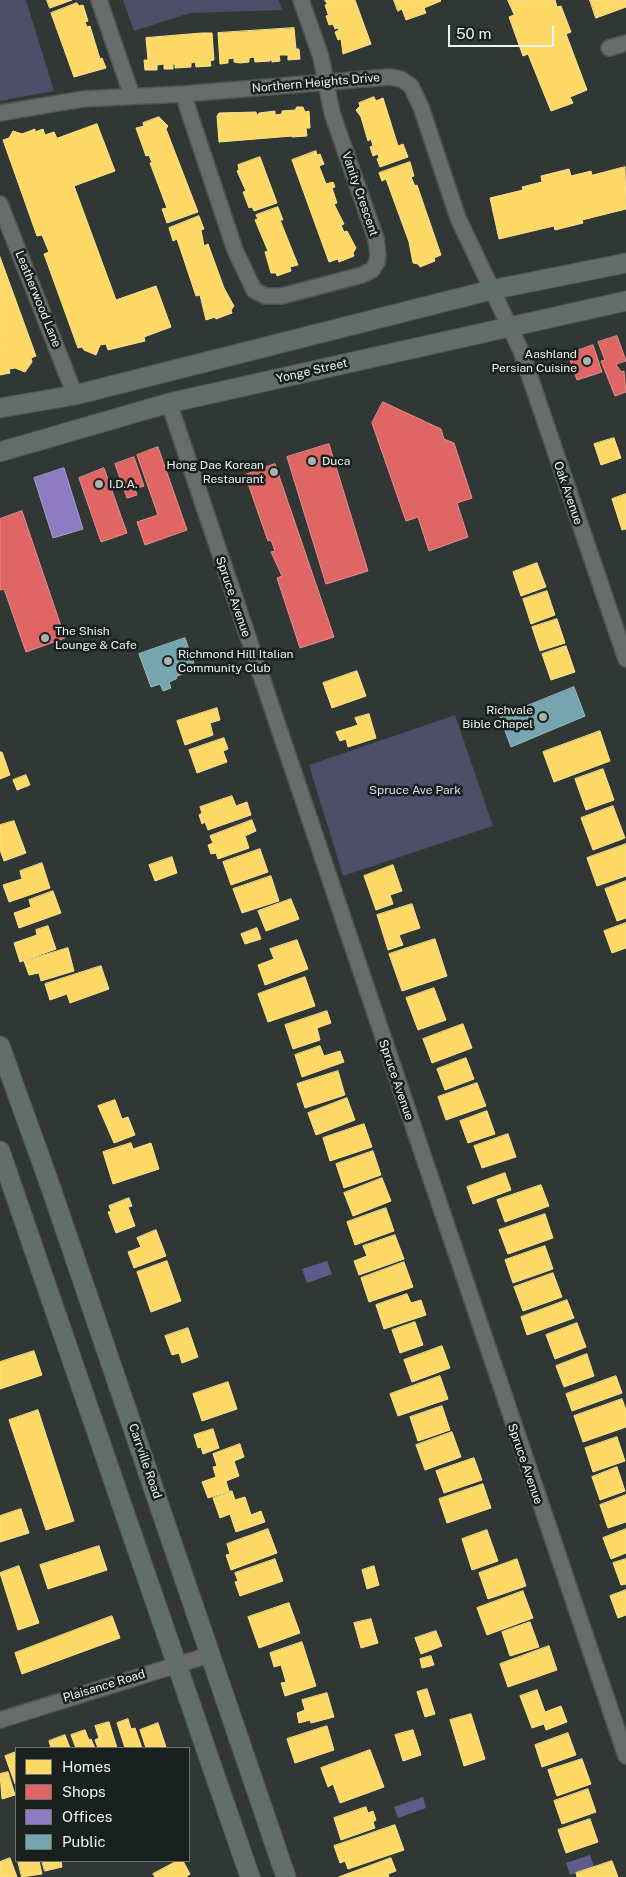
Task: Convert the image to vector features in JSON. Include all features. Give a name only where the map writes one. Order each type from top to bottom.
[{"type":"main road","points":[[0,408],[75,395],[491,290],[626,263]]},
{"type":"main road","name":"Yonge Street","points":[[0,452],[168,403],[626,301]]},
{"type":"main road","name":"Carrville Road","points":[[0,1046],[51,1188],[286,1877]]},
{"type":"main road","points":[[0,1151],[250,1877]]},
{"type":"street","points":[[99,0],[132,96]]},
{"type":"street","name":"Vanity Crescent","points":[[183,94],[204,164],[247,278],[254,290],[265,296],[282,296],[354,278],[372,270],[377,262],[376,239],[332,113],[321,57],[301,0]]},
{"type":"street","points":[[609,48],[626,43]]},
{"type":"street","name":"Northern Heights Drive","points":[[0,113],[49,104],[132,96],[183,94],[389,77],[401,79],[411,86],[421,107],[458,218],[491,290],[510,326]]},
{"type":"street","name":"Leatherwood Lane","points":[[0,204],[75,395]]},
{"type":"street","name":"Oak Avenue","points":[[510,326],[521,351],[626,660]]},
{"type":"street","name":"Spruce Avenue","points":[[168,403],[626,1756]]},
{"type":"street","name":"Plaisance Road","points":[[0,1720],[209,1655]]},
{"type":"green space","points":[[0,0],[26,0],[54,91],[0,101]]},
{"type":"green space","points":[[123,0],[279,0],[282,10],[190,13],[134,31]]},
{"type":"green space","name":"Spruce Ave Park","points":[[455,715],[493,826],[343,876],[309,765]]},
{"type":"shaded area","points":[[327,1261],[332,1274],[307,1283],[302,1269]]},
{"type":"shaded area","points":[[423,1797],[426,1808],[398,1818],[394,1807]]},
{"type":"shaded area","points":[[590,1855],[594,1867],[570,1875],[566,1863]]},
{"type":"building: Homes","points":[[47,0],[72,0],[50,8]]},
{"type":"building: Homes","points":[[325,0],[355,0],[371,44],[343,54],[341,39],[338,40],[335,32],[339,30],[338,28],[335,29],[333,24],[329,25],[326,16],[330,14],[328,14]]},
{"type":"building: Homes","points":[[394,0],[441,1],[424,8],[426,13],[406,20],[402,9],[398,11]]},
{"type":"building: Homes","points":[[508,0],[555,0],[557,7],[561,6],[571,32],[566,34],[587,90],[570,97],[573,103],[551,111],[528,54],[523,56],[509,17],[514,15]]},
{"type":"building: Homes","points":[[590,0],[626,0],[626,7],[596,18]]},
{"type":"building: Homes","points":[[77,3],[79,6],[83,5],[88,21],[85,22],[87,27],[90,26],[100,59],[102,58],[106,68],[74,77],[51,13]]},
{"type":"building: Homes","points":[[294,28],[296,49],[299,49],[300,59],[288,60],[288,55],[279,55],[280,61],[272,62],[271,56],[270,61],[255,62],[254,57],[249,58],[249,62],[240,63],[234,62],[234,58],[228,59],[228,63],[220,64],[218,33]]},
{"type":"building: Homes","points":[[212,33],[214,60],[210,61],[211,66],[196,67],[195,62],[191,63],[191,67],[175,68],[175,64],[173,64],[173,69],[164,69],[164,64],[157,65],[157,70],[145,70],[144,60],[148,60],[146,38]]},
{"type":"building: Homes","points":[[374,97],[376,101],[383,98],[398,146],[403,144],[408,157],[380,167],[377,159],[379,158],[378,154],[373,156],[370,147],[373,146],[371,139],[368,141],[361,117],[356,110],[360,106],[359,103]]},
{"type":"building: Homes","points":[[297,107],[303,107],[305,112],[309,111],[310,128],[306,128],[307,136],[219,142],[217,116],[219,113],[256,112],[257,116],[259,113],[275,111],[275,115],[282,114],[282,111],[295,110]]},
{"type":"building: Homes","points":[[159,117],[168,126],[166,129],[198,212],[167,223],[162,209],[167,208],[150,163],[152,163],[149,155],[146,156],[136,128],[144,126],[143,123]]},
{"type":"building: Homes","points":[[97,124],[115,171],[74,186],[116,300],[156,286],[171,327],[144,337],[145,341],[108,350],[106,344],[100,345],[96,355],[84,350],[82,347],[78,348],[44,254],[49,252],[42,235],[37,236],[3,140],[9,138],[13,131],[22,134],[35,129],[35,132],[43,129],[45,135],[54,132],[57,138]]},
{"type":"building: Homes","points":[[316,151],[317,155],[320,154],[324,164],[319,166],[326,184],[333,182],[335,187],[332,188],[337,203],[334,204],[344,224],[341,225],[344,232],[347,231],[356,248],[353,253],[354,256],[339,262],[338,259],[329,262],[292,160]]},
{"type":"building: Homes","points":[[260,157],[277,203],[254,211],[252,207],[249,208],[243,192],[246,191],[237,171],[239,170],[238,165]]},
{"type":"building: Homes","points":[[410,162],[414,176],[411,177],[415,186],[417,185],[441,255],[434,258],[435,261],[420,267],[418,264],[413,263],[409,242],[386,179],[382,181],[379,173]]},
{"type":"building: Homes","points":[[625,167],[626,209],[582,220],[583,223],[555,230],[554,226],[499,239],[490,198],[523,190],[522,187],[542,182],[541,176],[569,169],[571,176],[591,171],[592,175]]},
{"type":"building: Homes","points":[[278,207],[283,220],[280,220],[298,265],[290,267],[291,271],[277,276],[276,273],[271,273],[265,252],[268,251],[255,220],[258,219],[256,215]]},
{"type":"building: Homes","points":[[199,216],[204,229],[201,230],[204,246],[208,244],[224,288],[234,306],[231,310],[232,313],[216,319],[215,317],[206,320],[200,295],[196,296],[177,239],[173,241],[169,228]]},
{"type":"building: Homes","points":[[0,257],[36,356],[31,358],[32,362],[25,372],[15,368],[9,369],[10,373],[0,375]]},
{"type":"building: Homes","points":[[614,438],[621,458],[601,465],[594,444]]},
{"type":"building: Homes","points":[[626,494],[626,529],[622,530],[612,499]]},
{"type":"building: Homes","points":[[537,563],[546,587],[521,596],[513,572]]},
{"type":"building: Homes","points":[[547,591],[555,615],[531,624],[523,599]]},
{"type":"building: Homes","points":[[557,619],[565,643],[540,651],[532,627]]},
{"type":"building: Homes","points":[[566,646],[575,672],[551,680],[542,654]]},
{"type":"building: Homes","points":[[357,671],[366,696],[332,708],[323,683]]},
{"type":"building: Homes","points":[[217,708],[220,720],[210,723],[213,735],[185,745],[177,721]]},
{"type":"building: Homes","points":[[369,714],[376,738],[348,747],[346,739],[340,741],[336,732],[358,725],[355,718]]},
{"type":"building: Homes","points":[[600,731],[610,761],[554,782],[543,752]]},
{"type":"building: Homes","points":[[224,738],[228,749],[223,751],[227,762],[197,773],[189,750]]},
{"type":"building: Homes","points":[[0,752],[2,752],[10,775],[0,779]]},
{"type":"building: Homes","points":[[603,769],[614,800],[586,810],[575,779]]},
{"type":"building: Homes","points":[[26,775],[30,785],[17,790],[13,780]]},
{"type":"building: Homes","points":[[232,796],[236,806],[247,802],[251,815],[208,830],[205,822],[202,824],[199,815],[202,813],[200,807]]},
{"type":"building: Homes","points":[[613,806],[625,838],[593,850],[581,818]]},
{"type":"building: Homes","points":[[252,820],[256,831],[245,836],[249,848],[218,859],[216,853],[211,854],[208,845],[213,843],[210,836]]},
{"type":"building: Homes","points":[[14,821],[26,853],[4,861],[0,850],[0,825]]},
{"type":"building: Homes","points":[[626,844],[626,876],[597,886],[587,858]]},
{"type":"building: Homes","points":[[260,849],[268,872],[231,885],[223,862]]},
{"type":"building: Homes","points":[[172,857],[177,873],[155,881],[149,865]]},
{"type":"building: Homes","points":[[42,863],[50,888],[9,902],[3,885],[22,879],[20,871]]},
{"type":"building: Homes","points":[[393,865],[402,891],[390,895],[393,904],[376,910],[364,876]]},
{"type":"building: Homes","points":[[271,876],[279,901],[242,913],[233,889]]},
{"type":"building: Homes","points":[[626,881],[626,918],[617,921],[605,889]]},
{"type":"building: Homes","points":[[53,891],[61,913],[19,928],[14,913],[31,907],[29,900]]},
{"type":"building: Homes","points":[[291,899],[299,919],[266,931],[258,911]]},
{"type":"building: Homes","points":[[412,904],[420,928],[399,935],[403,945],[388,950],[377,915]]},
{"type":"building: Homes","points":[[626,923],[626,948],[612,953],[604,931]]},
{"type":"building: Homes","points":[[48,926],[56,949],[20,962],[14,943],[37,935],[36,930]]},
{"type":"building: Homes","points":[[257,928],[261,939],[245,944],[241,934]]},
{"type":"building: Homes","points":[[435,939],[447,976],[402,991],[389,954]]},
{"type":"building: Homes","points":[[297,940],[308,969],[265,985],[258,965],[274,959],[270,949]]},
{"type":"building: Homes","points":[[68,948],[74,971],[41,981],[39,973],[29,975],[24,961]]},
{"type":"building: Homes","points":[[101,966],[109,989],[70,1003],[67,994],[50,1000],[45,984]]},
{"type":"building: Homes","points":[[305,977],[315,1006],[268,1022],[258,994]]},
{"type":"building: Homes","points":[[434,988],[446,1020],[418,1030],[406,998]]},
{"type":"building: Homes","points":[[327,1011],[331,1023],[317,1028],[320,1040],[293,1049],[285,1025]]},
{"type":"building: Homes","points":[[463,1024],[472,1048],[432,1063],[423,1039]]},
{"type":"building: Homes","points":[[320,1046],[324,1056],[340,1051],[344,1062],[302,1077],[295,1055]]},
{"type":"building: Homes","points":[[466,1058],[474,1079],[445,1090],[437,1069]]},
{"type":"building: Homes","points":[[338,1071],[345,1095],[305,1108],[297,1084]]},
{"type":"building: Homes","points":[[477,1083],[486,1106],[446,1120],[438,1097]]},
{"type":"building: Homes","points":[[347,1098],[355,1120],[316,1135],[308,1113]]},
{"type":"building: Homes","points":[[115,1100],[122,1119],[128,1117],[135,1135],[114,1143],[98,1106]]},
{"type":"building: Homes","points":[[487,1111],[495,1134],[468,1143],[460,1121]]},
{"type":"building: Homes","points":[[364,1124],[372,1147],[330,1161],[323,1138]]},
{"type":"building: Homes","points":[[508,1134],[516,1157],[482,1168],[474,1146]]},
{"type":"building: Homes","points":[[131,1143],[133,1149],[151,1143],[159,1169],[113,1184],[103,1152]]},
{"type":"building: Homes","points":[[373,1151],[381,1175],[344,1188],[336,1164]]},
{"type":"building: Homes","points":[[505,1173],[511,1190],[473,1204],[467,1187]]},
{"type":"building: Homes","points":[[382,1178],[391,1201],[353,1216],[344,1193]]},
{"type":"building: Homes","points":[[541,1185],[549,1206],[505,1222],[497,1200]]},
{"type":"building: Homes","points":[[129,1198],[132,1206],[128,1207],[135,1226],[116,1233],[108,1212],[111,1211],[109,1206]]},
{"type":"building: Homes","points":[[386,1208],[394,1231],[355,1245],[347,1222]]},
{"type":"building: Homes","points":[[545,1214],[553,1238],[508,1254],[499,1230]]},
{"type":"building: Homes","points":[[156,1230],[166,1256],[134,1268],[128,1252],[141,1247],[137,1238]]},
{"type":"building: Homes","points":[[395,1235],[404,1259],[359,1275],[354,1261],[367,1256],[363,1246]]},
{"type":"building: Homes","points":[[545,1246],[553,1269],[513,1283],[505,1260]]},
{"type":"building: Homes","points":[[167,1261],[181,1301],[151,1312],[137,1272]]},
{"type":"building: Homes","points":[[404,1262],[413,1287],[369,1302],[361,1278]]},
{"type":"building: Homes","points":[[553,1273],[562,1297],[523,1311],[514,1287]]},
{"type":"building: Homes","points":[[407,1294],[411,1303],[421,1300],[426,1315],[384,1329],[376,1305]]},
{"type":"building: Homes","points":[[567,1300],[574,1318],[527,1335],[521,1317]]},
{"type":"building: Homes","points":[[415,1322],[423,1345],[400,1353],[392,1330]]},
{"type":"building: Homes","points":[[577,1323],[586,1347],[555,1359],[546,1335]]},
{"type":"building: Homes","points":[[188,1328],[198,1357],[182,1363],[179,1353],[172,1355],[165,1336]]},
{"type":"building: Homes","points":[[442,1346],[450,1368],[412,1382],[404,1360]]},
{"type":"building: Homes","points":[[34,1351],[42,1375],[0,1389],[0,1362]]},
{"type":"building: Homes","points":[[587,1354],[594,1376],[564,1387],[556,1366]]},
{"type":"building: Homes","points":[[440,1376],[448,1399],[398,1416],[390,1394]]},
{"type":"building: Homes","points":[[616,1376],[622,1393],[572,1411],[566,1394]]},
{"type":"building: Homes","points":[[228,1382],[237,1409],[202,1421],[193,1394]]},
{"type":"building: Homes","points":[[622,1399],[626,1410],[626,1427],[583,1442],[574,1416]]},
{"type":"building: Homes","points":[[442,1406],[450,1430],[418,1441],[410,1417]]},
{"type":"building: Homes","points":[[38,1410],[74,1521],[46,1530],[9,1420]]},
{"type":"building: Homes","points":[[213,1429],[219,1448],[203,1454],[201,1447],[198,1448],[194,1435]]},
{"type":"building: Homes","points":[[452,1432],[461,1457],[425,1470],[416,1445]]},
{"type":"building: Homes","points":[[617,1437],[625,1461],[593,1472],[585,1448]]},
{"type":"building: Homes","points":[[240,1444],[244,1457],[234,1461],[239,1476],[226,1481],[229,1491],[208,1498],[202,1482],[216,1477],[213,1467],[217,1466],[213,1454]]},
{"type":"building: Homes","points":[[474,1458],[482,1480],[444,1493],[436,1471]]},
{"type":"building: Homes","points":[[617,1467],[625,1491],[600,1500],[592,1477]]},
{"type":"building: Homes","points":[[483,1484],[491,1508],[447,1523],[439,1499]]},
{"type":"building: Homes","points":[[232,1491],[235,1500],[245,1497],[251,1515],[261,1511],[265,1522],[236,1532],[230,1514],[220,1518],[213,1498]]},
{"type":"building: Homes","points":[[626,1495],[626,1522],[608,1528],[600,1505]]},
{"type":"building: Homes","points":[[21,1509],[29,1533],[0,1542],[0,1516]]},
{"type":"building: Homes","points":[[268,1529],[277,1553],[231,1570],[226,1555],[230,1554],[227,1544]]},
{"type":"building: Homes","points":[[626,1529],[626,1553],[611,1559],[603,1538]]},
{"type":"building: Homes","points":[[487,1530],[498,1561],[472,1570],[462,1539]]},
{"type":"building: Homes","points":[[99,1546],[107,1570],[48,1589],[40,1565]]},
{"type":"building: Homes","points":[[275,1559],[283,1581],[240,1596],[235,1582],[238,1581],[235,1573]]},
{"type":"building: Homes","points":[[517,1559],[526,1586],[488,1599],[479,1573]]},
{"type":"building: Homes","points":[[626,1559],[626,1584],[621,1585],[613,1563]]},
{"type":"building: Homes","points":[[19,1566],[39,1623],[18,1630],[0,1573]]},
{"type":"building: Homes","points":[[374,1566],[379,1585],[367,1589],[362,1570]]},
{"type":"building: Homes","points":[[626,1590],[626,1615],[618,1618],[610,1596]]},
{"type":"building: Homes","points":[[523,1591],[533,1618],[487,1635],[477,1608]]},
{"type":"building: Homes","points":[[289,1603],[300,1633],[259,1648],[248,1617]]},
{"type":"building: Homes","points":[[112,1616],[120,1638],[22,1674],[15,1653]]},
{"type":"building: Homes","points":[[371,1619],[378,1643],[361,1648],[354,1623]]},
{"type":"building: Homes","points":[[530,1622],[539,1647],[510,1656],[502,1632]]},
{"type":"building: Homes","points":[[436,1631],[442,1646],[421,1654],[415,1638]]},
{"type":"building: Homes","points":[[302,1642],[316,1686],[285,1696],[281,1683],[286,1682],[281,1665],[274,1667],[270,1653]]},
{"type":"building: Homes","points":[[549,1646],[557,1670],[508,1687],[500,1664]]},
{"type":"building: Homes","points":[[431,1656],[434,1665],[422,1668],[420,1659]]},
{"type":"building: Homes","points":[[427,1689],[435,1714],[425,1717],[417,1692]]},
{"type":"building: Homes","points":[[537,1690],[545,1712],[561,1706],[567,1722],[546,1730],[544,1724],[532,1728],[520,1696]]},
{"type":"building: Homes","points":[[327,1693],[334,1717],[311,1723],[310,1720],[299,1723],[297,1713],[305,1710],[302,1700]]},
{"type":"building: Homes","points":[[471,1714],[485,1759],[464,1766],[450,1720]]},
{"type":"building: Homes","points":[[128,1719],[131,1729],[135,1728],[142,1747],[125,1747],[117,1723]]},
{"type":"building: Homes","points":[[109,1722],[117,1747],[98,1747],[95,1740],[99,1738],[95,1726]]},
{"type":"building: Homes","points":[[158,1723],[166,1747],[146,1747],[140,1730]]},
{"type":"building: Homes","points":[[327,1726],[334,1750],[295,1763],[287,1739]]},
{"type":"building: Homes","points":[[85,1730],[95,1747],[76,1747],[71,1735]]},
{"type":"building: Homes","points":[[413,1730],[421,1755],[403,1761],[395,1735]]},
{"type":"building: Homes","points":[[568,1733],[576,1755],[542,1767],[535,1745]]},
{"type":"building: Homes","points":[[65,1735],[70,1747],[51,1747],[49,1741]]},
{"type":"building: Homes","points":[[370,1750],[384,1787],[340,1803],[333,1784],[328,1787],[321,1768]]},
{"type":"building: Homes","points":[[15,1752],[15,1784],[5,1756]]},
{"type":"building: Homes","points":[[582,1759],[591,1784],[557,1796],[548,1770]]},
{"type":"building: Homes","points":[[8,1772],[15,1795],[2,1799],[0,1774]]},
{"type":"building: Homes","points":[[588,1789],[596,1812],[562,1824],[554,1801]]},
{"type":"building: Homes","points":[[366,1807],[368,1813],[373,1811],[376,1820],[373,1822],[375,1828],[341,1840],[334,1818]]},
{"type":"building: Homes","points":[[590,1819],[598,1842],[566,1853],[558,1830]]},
{"type":"building: Homes","points":[[395,1825],[404,1850],[348,1869],[345,1861],[340,1863],[334,1846]]},
{"type":"building: Homes","points":[[10,1858],[17,1877],[0,1877],[0,1862]]},
{"type":"building: Homes","points":[[391,1858],[396,1871],[388,1874],[389,1877],[339,1877]]},
{"type":"building: Homes","points":[[612,1861],[618,1877],[577,1877],[576,1873]]},
{"type":"building: Homes","points":[[18,1862],[39,1862],[42,1874],[22,1877]]},
{"type":"building: Homes","points":[[42,1862],[61,1862],[62,1867],[45,1871]]},
{"type":"building: Homes","points":[[175,1862],[184,1862],[190,1874],[186,1877],[155,1877],[153,1874]]},
{"type":"building: Shops","points":[[617,336],[626,361],[616,364],[621,372],[624,371],[626,392],[615,396],[601,361],[605,360],[598,342]]},
{"type":"building: Shops","points":[[593,345],[602,372],[577,380],[568,354]]},
{"type":"building: Shops","points":[[383,402],[441,429],[444,439],[454,443],[472,498],[457,503],[468,537],[429,551],[418,517],[406,521],[372,423]]},
{"type":"building: Shops","points":[[329,444],[368,571],[326,584],[287,457]]},
{"type":"building: Shops","points":[[158,447],[187,530],[145,545],[137,522],[158,515],[137,455]]},
{"type":"building: Shops","points":[[134,457],[144,486],[135,489],[137,495],[127,498],[115,464]]},
{"type":"building: Shops","points":[[275,464],[334,637],[300,648],[277,578],[282,576],[271,552],[275,551],[271,540],[268,541],[245,475]]},
{"type":"building: Shops","points":[[104,468],[127,533],[101,542],[79,478]]},
{"type":"building: Shops","points":[[22,511],[65,638],[26,652],[4,589],[0,590],[0,519]]},
{"type":"building: Offices","points":[[64,468],[83,529],[53,538],[34,478]]},
{"type":"building: Public","name":"Richmond Hill Italian Community Club","points":[[185,638],[196,669],[177,676],[176,679],[169,682],[171,688],[163,691],[160,684],[151,687],[139,654]]},
{"type":"building: Public","name":"Richvale Bible Chapel","points":[[574,687],[585,716],[511,747],[500,717]]},
{"type":"place","name":"Aashland Persian Cuisine","points":[[587,361]]},
{"type":"place","name":"Duca","points":[[312,461]]},
{"type":"place","name":"Hong Dae Korean Restaurant","points":[[274,472]]},
{"type":"place","name":"I.D.A.","points":[[99,484]]},
{"type":"place","name":"The Shish Lounge & Cafe","points":[[45,638]]},
{"type":"place","name":"Richmond Hill Italian Community Club","points":[[168,661]]},
{"type":"place","name":"Richvale Bible Chapel","points":[[543,717]]}]
